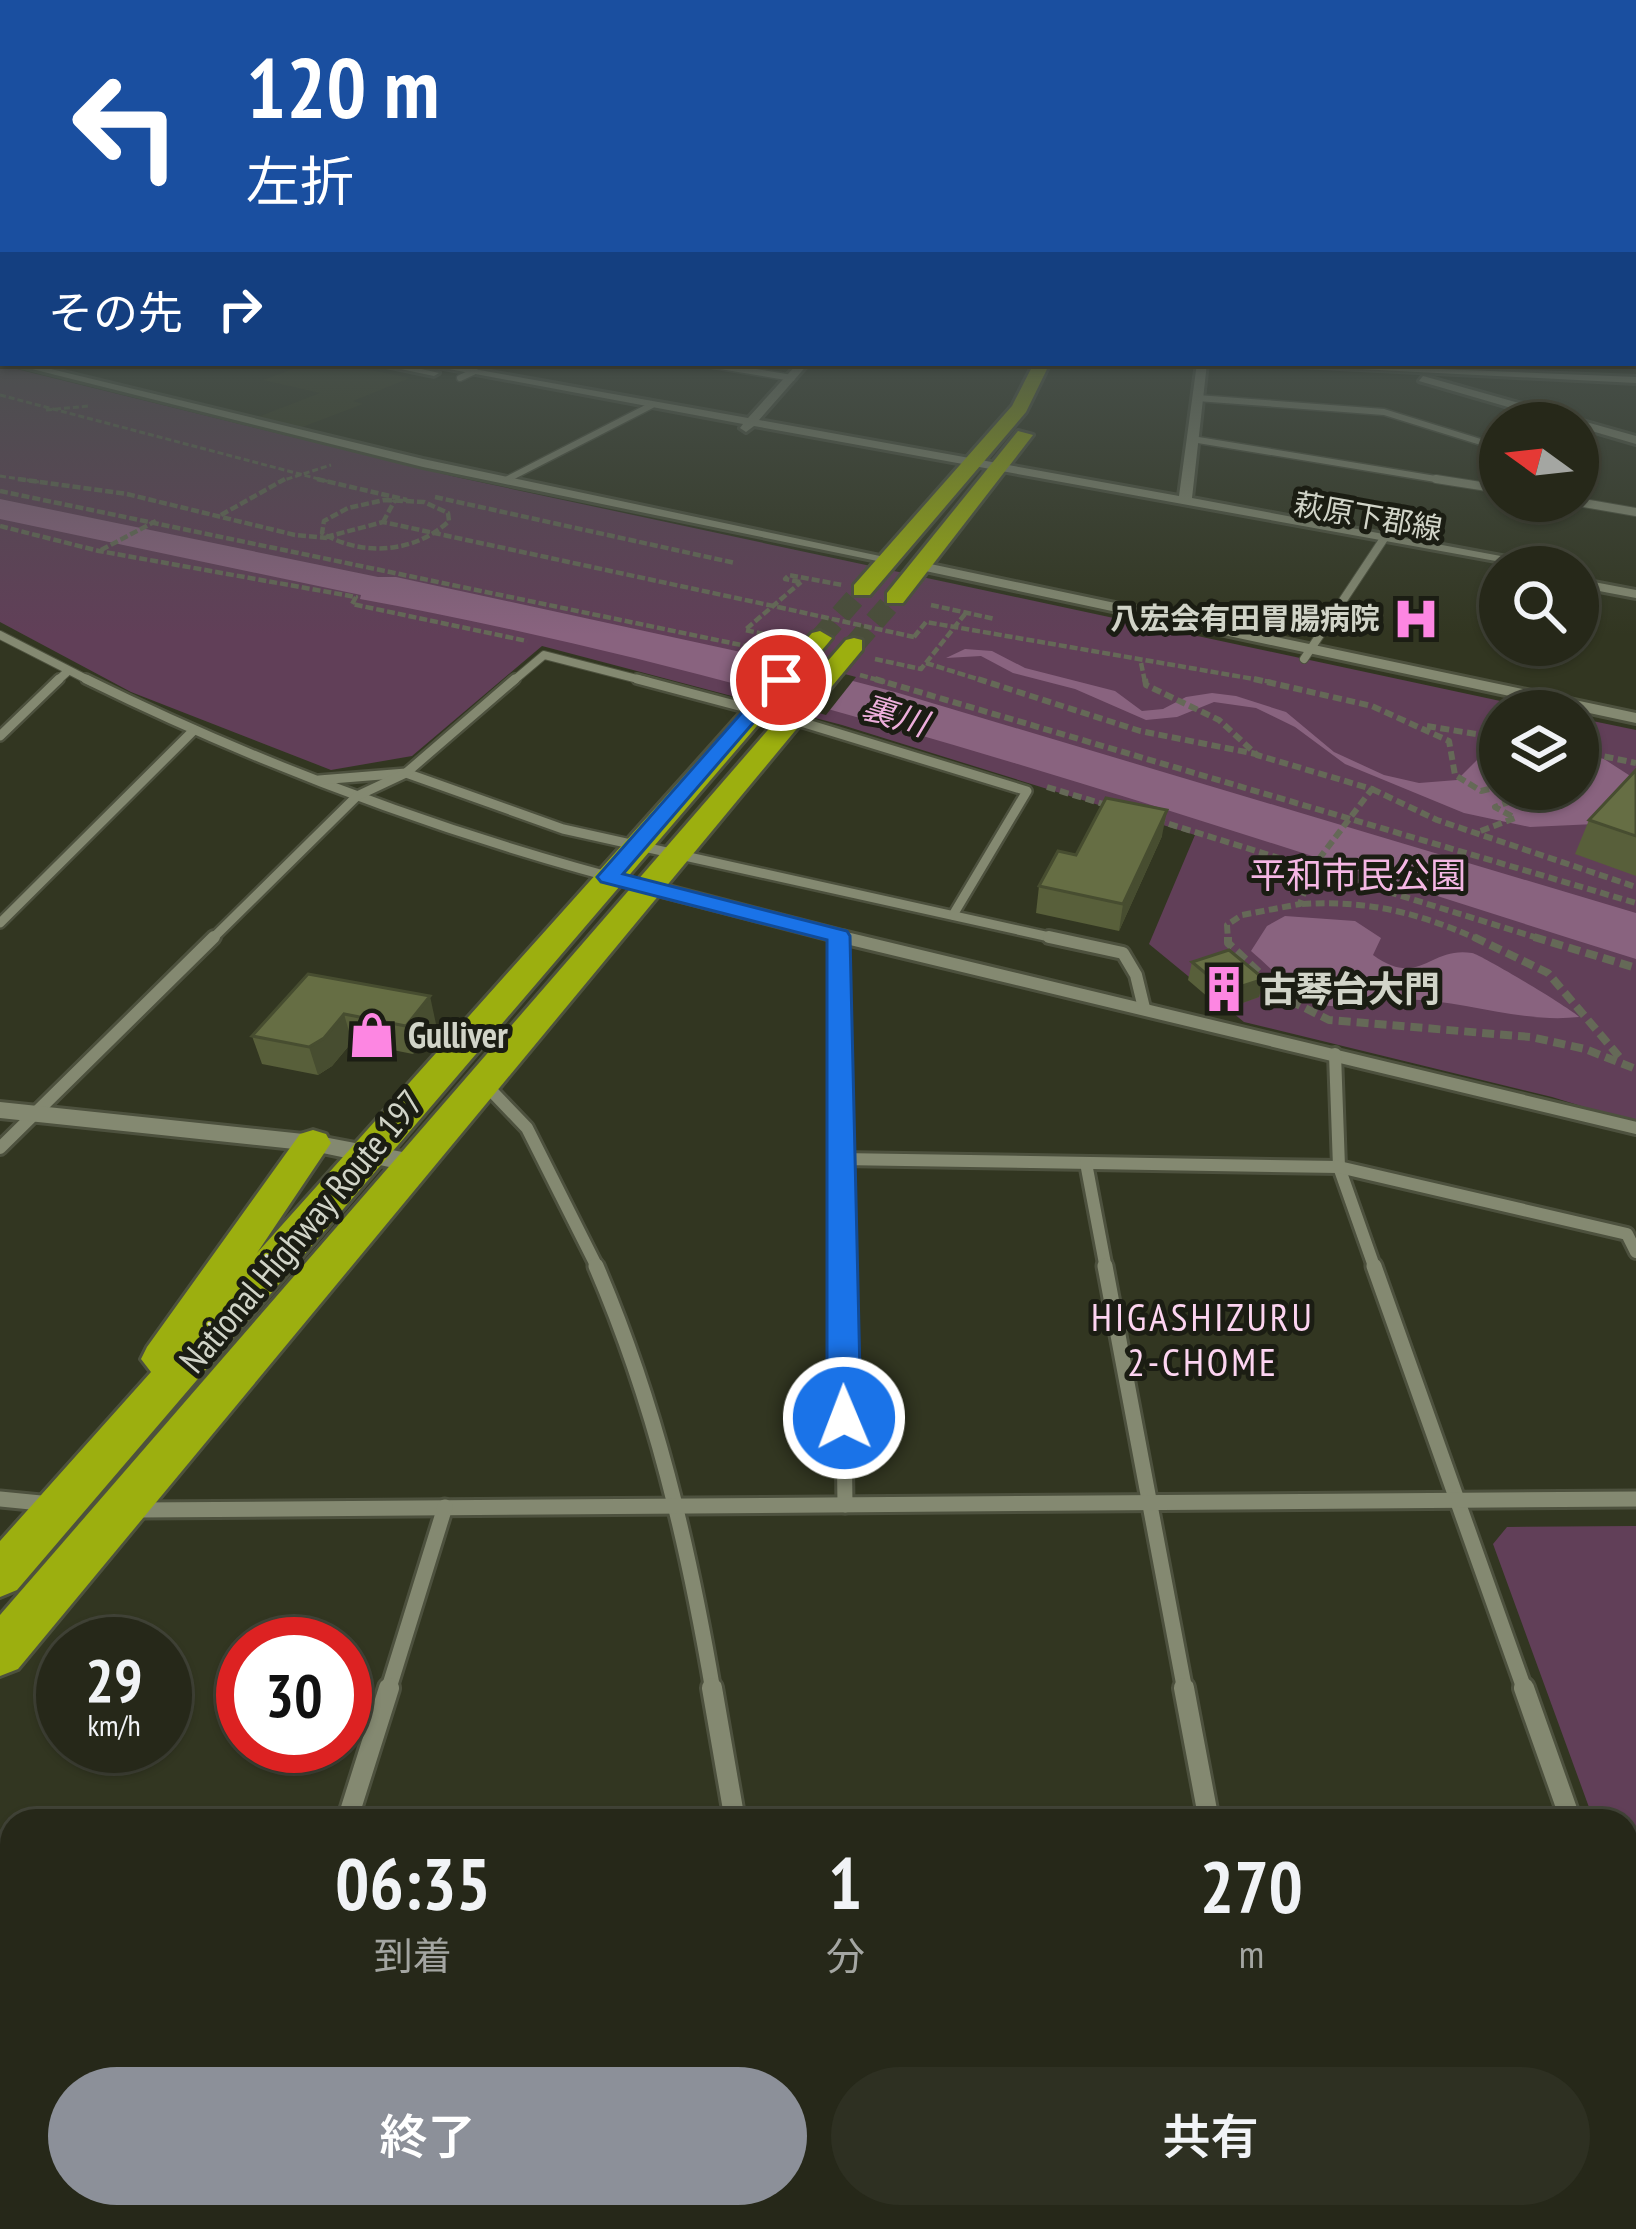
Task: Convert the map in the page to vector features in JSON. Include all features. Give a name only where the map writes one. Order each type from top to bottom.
[{"type":"highway","points":[[853,588],[887,559],[1004,427]]},
{"type":"highway","points":[[896,598],[1030,427]]},
{"type":"highway","name":"National Highway Route 197","points":[[0,1575],[90,1507],[413,1163],[677,854],[778,709],[790,658],[820,638]]},
{"type":"highway","name":"National Highway Route 197","points":[[0,1652],[90,1507],[370,1152],[636,845],[778,709],[843,672],[861,651]]},
{"type":"highway","points":[[90,1507],[313,1144]]},
{"type":"street","points":[[268,427],[887,559]]},
{"type":"street","points":[[506,480],[609,427]]},
{"type":"street","name":"萩原下郡線","points":[[754,427],[1479,556]]},
{"type":"street","points":[[1185,501],[1193,427]]},
{"type":"street","points":[[1432,427],[1479,441]]},
{"type":"street","points":[[1599,431],[1636,440]]},
{"type":"street","points":[[1192,439],[1479,485]]},
{"type":"street","name":"萩原下郡線","points":[[996,472],[1185,501],[1479,564]]},
{"type":"street","points":[[1599,506],[1636,512]]},
{"type":"street","points":[[1307,654],[1382,542]]},
{"type":"street","points":[[921,566],[1307,654],[1636,718]]},
{"type":"street","points":[[1599,576],[1636,582]]},
{"type":"street","points":[[1599,587],[1636,594]]},
{"type":"street","points":[[0,634],[116,698],[357,796],[529,858],[1636,1128]]},
{"type":"street","points":[[0,1148],[357,796],[406,773],[544,656],[778,709],[1027,791],[953,916]]},
{"type":"street","points":[[1,734],[68,671]]},
{"type":"street","points":[[0,922],[194,730]]},
{"type":"street","points":[[319,780],[406,773],[563,829],[1123,953],[1136,976],[1144,1008]]},
{"type":"street","points":[[838,936],[845,1505]]},
{"type":"street","points":[[1335,1054],[1339,1167],[1567,1809]]},
{"type":"street","points":[[483,1082],[510,1099],[524,1121],[590,1247],[628,1346],[677,1506],[733,1809]]},
{"type":"street","points":[[0,1110],[313,1144],[413,1163]]},
{"type":"street","points":[[840,1159],[1339,1167],[1627,1234],[1636,1252]]},
{"type":"street","points":[[1086,1163],[1207,1809]]},
{"type":"street","points":[[0,1499],[90,1507],[445,1508],[1636,1499]]},
{"type":"street","points":[[351,1809],[445,1508]]},
{"type":"path","points":[[0,476],[186,508],[295,535],[380,547],[437,533],[448,524],[449,516],[424,502],[112,427]]},
{"type":"path","points":[[219,516],[249,495],[298,474],[339,465]]},
{"type":"path","points":[[0,489],[20,478]]},
{"type":"path","points":[[0,489],[790,658]]},
{"type":"path","points":[[424,502],[439,495],[735,563]]},
{"type":"path","points":[[383,523],[395,500]]},
{"type":"path","points":[[327,537],[323,524],[336,512],[407,500]]},
{"type":"path","points":[[102,549],[186,508]]},
{"type":"path","points":[[327,537],[383,523],[914,637],[926,622],[1286,685],[1372,706],[1449,741],[1455,775],[1481,791],[1492,788],[1514,800],[1509,802],[1515,805],[1507,808],[1515,812],[1509,815],[1515,818],[1478,832]]},
{"type":"path","points":[[0,526],[356,597],[352,604],[538,643]]},
{"type":"path","points":[[271,546],[295,535]]},
{"type":"path","points":[[776,637],[745,630],[802,582],[785,579],[789,575],[853,588]]},
{"type":"path","points":[[931,605],[995,619]]},
{"type":"path","points":[[861,651],[921,669],[965,614]]},
{"type":"path","points":[[926,663],[1139,731],[1257,754],[1372,789],[1438,820],[1636,887]]},
{"type":"path","points":[[1141,663],[1146,685],[1230,727],[1257,754]]},
{"type":"path","points":[[843,672],[1636,903]]},
{"type":"path","points":[[1420,724],[1479,734]]},
{"type":"path","points":[[1599,755],[1636,763]]},
{"type":"path","points":[[1042,785],[1132,813]]},
{"type":"path","points":[[1300,904],[1313,866],[1372,789]]},
{"type":"path","points":[[1155,820],[1636,968]]},
{"type":"path","points":[[1355,901],[1386,906],[1475,937],[1548,973],[1632,1066],[1552,1041],[1328,1020],[1301,1008],[1262,976],[1228,943],[1227,925],[1238,917],[1300,904],[1355,901]]},
{"type":"path","points":[[1242,983],[1262,976]]},
{"type":"green space","name":"平和市民公園","points":[[0,427],[253,427],[456,477],[1479,696],[1479,810],[1599,810],[1599,722],[1636,730],[1636,1123],[1552,1097],[1244,1022],[1149,944],[1195,835],[842,725],[542,646],[412,756],[331,770],[131,692],[0,622]]},
{"type":"green space","points":[[1636,1526],[1636,1809],[1590,1809],[1493,1544],[1507,1527]]},
{"type":"water","name":"裏川","points":[[0,499],[396,577],[750,654],[895,692],[1636,913],[1636,959],[844,714],[522,632],[0,519]]},
{"type":"water","points":[[965,649],[992,651],[1025,668],[1115,691],[1142,711],[1163,709],[1186,697],[1236,696],[1286,712],[1334,752],[1384,775],[1419,783],[1457,780],[1479,758],[1479,810],[1599,810],[1599,758],[1635,779],[1595,824],[1530,827],[1464,813],[1345,764],[1295,727],[1256,708],[1214,702],[1177,717],[1146,720],[1075,689],[1013,673],[981,656],[946,658]]},
{"type":"water","points":[[1285,916],[1355,921],[1381,938],[1373,955],[1402,968],[1457,952],[1472,953],[1579,1017],[1532,1017],[1416,1000],[1346,1006],[1318,1003],[1251,951],[1267,926]]},
{"type":"pier","points":[[777,656],[856,677],[826,715],[743,692]]},
{"type":"building","points":[[1636,770],[1636,836],[1589,820]]},
{"type":"building","points":[[1106,798],[1167,810],[1123,904],[1039,886],[1058,851],[1076,855]]},
{"type":"building","points":[[1229,950],[1264,979],[1227,991],[1192,962]]},
{"type":"building","points":[[308,974],[430,996],[406,1026],[344,1014],[324,1038],[309,1047],[252,1036]]},
{"type":"tunnel","points":[[820,638],[862,590]]},
{"type":"tunnel","points":[[854,645],[895,598]]},
{"type":"place","name":"八宏会有田胃腸病院","points":[[1416,619]]},
{"type":"place","name":"古琴台大門","points":[[1224,989]]},
{"type":"place","name":"Gulliver","points":[[372,1035]]},
{"type":"district","name":"HIGASHIZURU 2-CHOME","points":[[1203,1340]]},
{"type":"route","points":[[781,680],[609,877],[838,936],[844,1418]]}]
